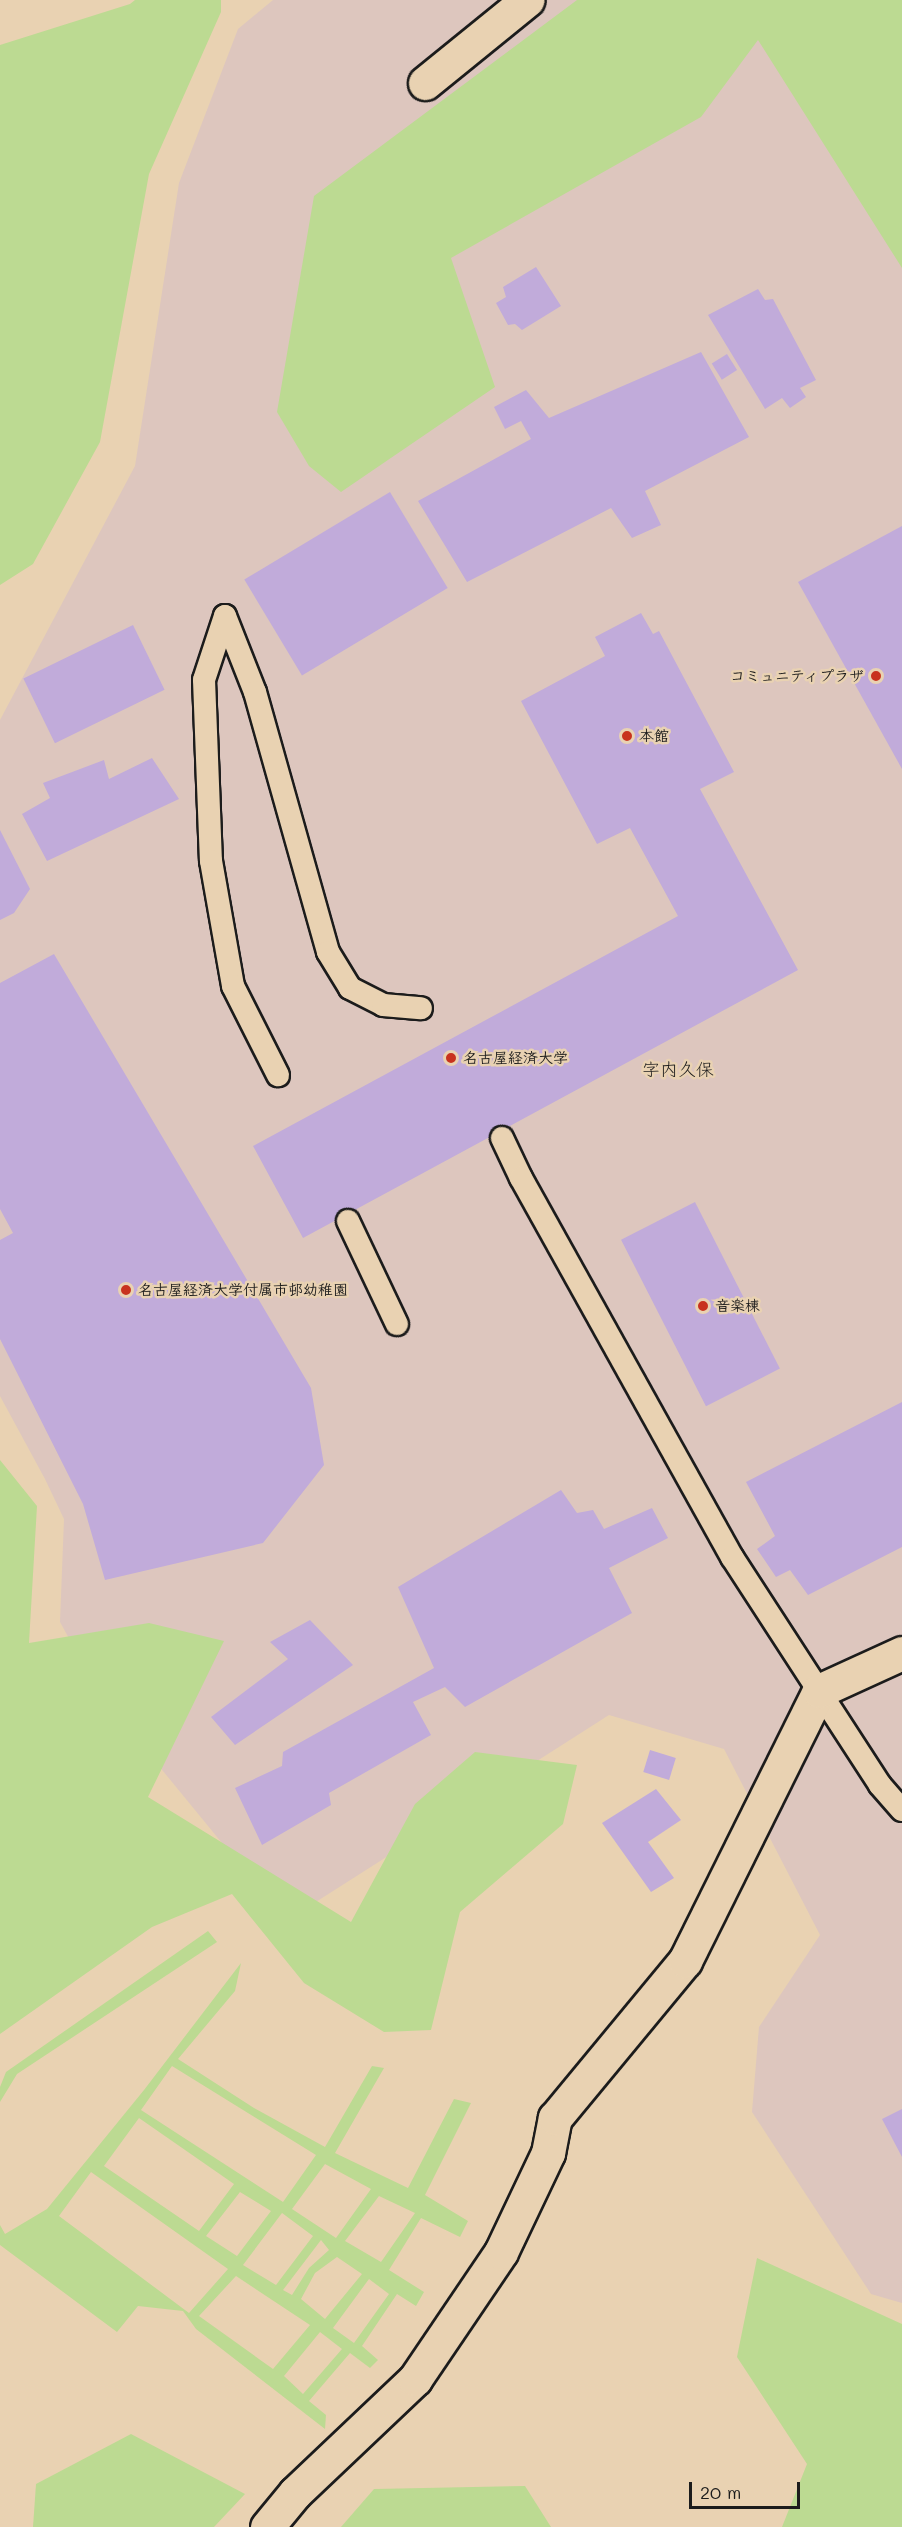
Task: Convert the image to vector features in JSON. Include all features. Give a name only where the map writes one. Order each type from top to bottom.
[{"type":"street","points":[[425,83],[527,0]]},
{"type":"street","points":[[267,2527],[295,2493],[415,2379],[501,2252],[548,2153],[555,2118],[685,1961],[819,1691],[902,1653]]},
{"type":"lane","points":[[278,1075],[233,986],[211,861],[204,680],[225,616],[255,692],[328,952],[350,988],[383,1005],[422,1008]]},
{"type":"lane","points":[[502,1138],[521,1178],[732,1557],[880,1785],[902,1810]]},
{"type":"lane","points":[[348,1221],[396,1324]]},
{"type":"shaded area","name":"名古屋経済大学","points":[[273,0],[902,0],[902,2303],[871,2294],[752,2112],[759,2027],[820,1935],[724,1749],[609,1715],[286,1921],[99,1693],[60,1622],[64,1519],[0,1396],[0,720],[135,466],[179,183],[238,29]]},
{"type":"green space","points":[[135,0],[221,0],[221,12],[149,174],[100,442],[33,564],[0,585],[0,45],[130,4]]},
{"type":"green space","points":[[577,0],[902,0],[902,268],[758,40],[701,117],[451,258],[495,387],[341,492],[309,466],[277,412],[314,196]]},
{"type":"green space","points":[[0,1460],[37,1506],[29,1643],[149,1623],[224,1641],[148,1797],[351,1922],[415,1804],[475,1752],[577,1765],[563,1824],[460,1912],[431,2030],[384,2032],[304,1983],[232,1894],[152,1927],[0,2034]]},
{"type":"green space","points":[[208,1931],[217,1942],[17,2074],[0,2102],[0,2087],[6,2072]]},
{"type":"green space","points":[[241,1963],[235,1991],[178,2059],[254,2108],[325,2147],[372,2066],[384,2068],[335,2153],[408,2188],[454,2099],[471,2103],[425,2195],[468,2221],[460,2237],[421,2218],[389,2270],[424,2292],[416,2306],[397,2294],[362,2346],[378,2360],[370,2368],[350,2353],[309,2401],[326,2415],[325,2429],[196,2329],[183,2311],[138,2306],[117,2332],[0,2245],[0,2225],[5,2234],[47,2209],[144,2090]],"holes":[[[172,2066],[316,2155],[283,2202],[141,2110]],[[139,2118],[234,2184],[199,2231],[104,2166]],[[325,2164],[371,2189],[336,2238],[292,2209]],[[91,2172],[228,2269],[189,2313],[59,2216]],[[240,2192],[271,2211],[237,2256],[206,2236]],[[379,2196],[415,2213],[381,2262],[345,2241]],[[282,2213],[313,2236],[276,2285],[243,2265]],[[321,2240],[329,2250],[309,2268],[292,2295],[283,2290]],[[337,2257],[362,2274],[325,2319],[301,2299],[315,2273]],[[236,2276],[310,2325],[273,2369],[199,2316]],[[369,2279],[389,2294],[354,2343],[333,2328]],[[320,2332],[342,2349],[303,2394],[284,2376]]]},
{"type":"green space","points":[[757,2258],[902,2324],[902,2527],[782,2527],[807,2464],[737,2357]]},
{"type":"green space","points":[[131,2434],[245,2494],[214,2527],[33,2527],[36,2484]]},
{"type":"green space","points":[[525,2486],[551,2527],[341,2527],[374,2489]]},
{"type":"building","points":[[536,267],[561,306],[522,330],[515,324],[508,325],[496,303],[506,297],[503,287]]},
{"type":"building","points":[[758,289],[765,300],[773,299],[816,380],[800,388],[806,397],[790,408],[782,398],[765,409],[708,315]]},
{"type":"building","points":[[701,352],[749,437],[645,491],[661,525],[632,538],[611,508],[467,582],[418,501],[531,439],[521,421],[505,429],[494,407],[526,390],[549,418]]},
{"type":"building","points":[[727,354],[737,370],[722,380],[712,364]]},
{"type":"building","points":[[390,492],[448,588],[302,676],[244,580]]},
{"type":"building","name":"コミュニティプラザ","points":[[902,526],[902,769],[798,582]]},
{"type":"building","points":[[641,613],[653,634],[659,631],[734,772],[700,789],[798,970],[303,1238],[253,1146],[678,916],[630,828],[597,844],[521,701],[605,656],[595,637]]},
{"type":"building","points":[[133,625],[165,690],[55,743],[23,678]]},
{"type":"building","points":[[152,758],[179,799],[47,861],[22,814],[50,798],[43,783],[104,760],[109,779]]},
{"type":"building","points":[[0,830],[30,889],[14,913],[0,920]]},
{"type":"building","name":"名古屋経済大学付属市邨幼稚園","points":[[54,954],[311,1388],[324,1465],[263,1543],[105,1580],[83,1504],[0,1339],[0,1240],[13,1233],[0,1209],[0,983]]},
{"type":"building","name":"音楽棟","points":[[695,1202],[780,1369],[706,1406],[621,1240]]},
{"type":"building","points":[[902,1402],[902,1547],[808,1595],[790,1570],[776,1577],[757,1549],[775,1536],[746,1482]]},
{"type":"building","points":[[561,1490],[577,1513],[593,1510],[604,1529],[652,1508],[668,1538],[609,1568],[632,1613],[465,1707],[445,1687],[413,1702],[431,1735],[329,1793],[331,1805],[262,1845],[235,1788],[282,1766],[283,1752],[434,1668],[398,1587]]},
{"type":"building","points":[[310,1620],[353,1665],[235,1745],[211,1717],[288,1659],[270,1642]]},
{"type":"building","points":[[650,1750],[676,1758],[669,1780],[643,1772]]},
{"type":"building","points":[[656,1789],[681,1820],[648,1842],[674,1878],[651,1892],[602,1823]]},
{"type":"building","points":[[902,2109],[902,2157],[882,2119]]},
{"type":"place","name":"コミュニティプラザ","points":[[876,676]]},
{"type":"place","name":"本館","points":[[627,736]]},
{"type":"place","name":"名古屋経済大学","points":[[451,1058]]},
{"type":"place","name":"名古屋経済大学付属市邨幼稚園","points":[[126,1290]]},
{"type":"place","name":"音楽棟","points":[[703,1306]]},
{"type":"district","name":"字内久保","points":[[678,1069]]}]
